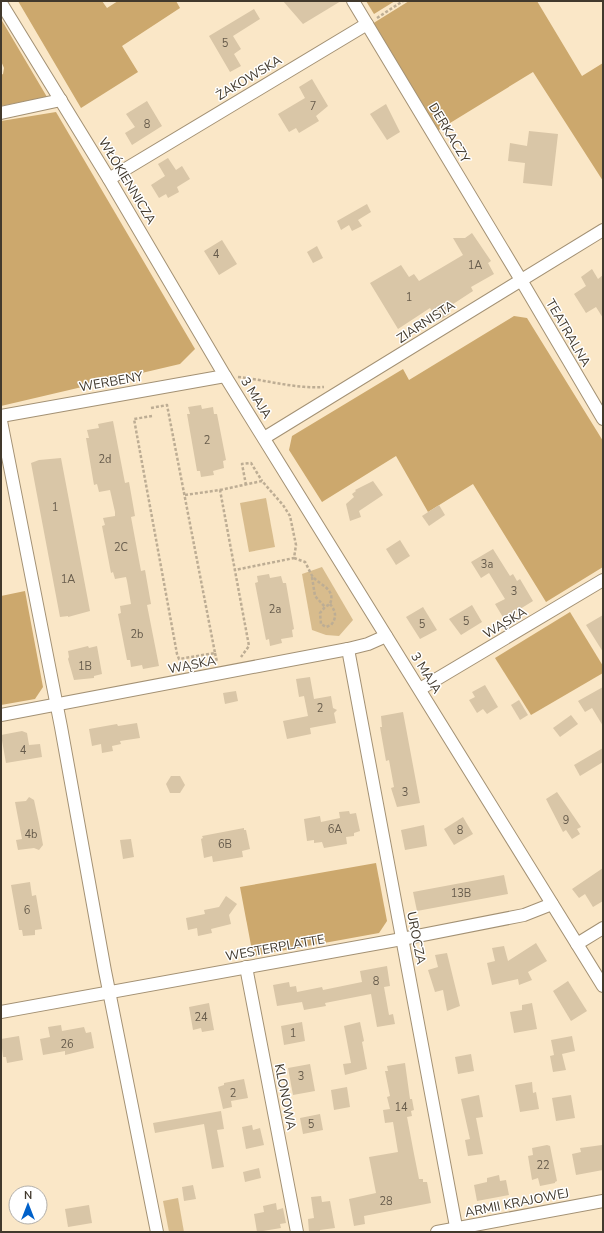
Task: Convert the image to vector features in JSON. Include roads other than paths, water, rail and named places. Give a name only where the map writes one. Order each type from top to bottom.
[{"type":"street","name":"DERKACZY","points":[[353,1],[521,280]]},
{"type":"street","name":"WŁÓKIENNICZA","points":[[1,3],[109,179],[225,376]]},
{"type":"street","name":"ŻAKOWSKA","points":[[109,179],[367,24]]},
{"type":"street","points":[[1,113],[61,100]]},
{"type":"street","name":"ZIARNISTA","points":[[264,438],[603,230]]},
{"type":"street","name":"TEATRALNA","points":[[521,280],[603,419]]},
{"type":"street","name":"WERBENY","points":[[1,416],[225,376]]},
{"type":"street","name":"3 MAJA","points":[[225,376],[603,986]]},
{"type":"street","points":[[1,421],[110,991],[158,1232]]},
{"type":"street","name":"WĄSKA","points":[[420,690],[603,580]]},
{"type":"street","name":"WĄSKA","points":[[1,715],[348,649],[368,644],[386,636]]},
{"type":"street","name":"UROCZA","points":[[348,649],[456,1230]]},
{"type":"street","name":"WESTERPLATTE","points":[[1,1012],[110,991],[402,940],[524,915],[552,904]]},
{"type":"street","points":[[577,944],[603,928]]},
{"type":"street","name":"KLONOWA","points":[[246,967],[296,1232]]},
{"type":"street","name":"ARMII KRAJOWEJ","points":[[437,1232],[456,1230],[603,1201]]}]
